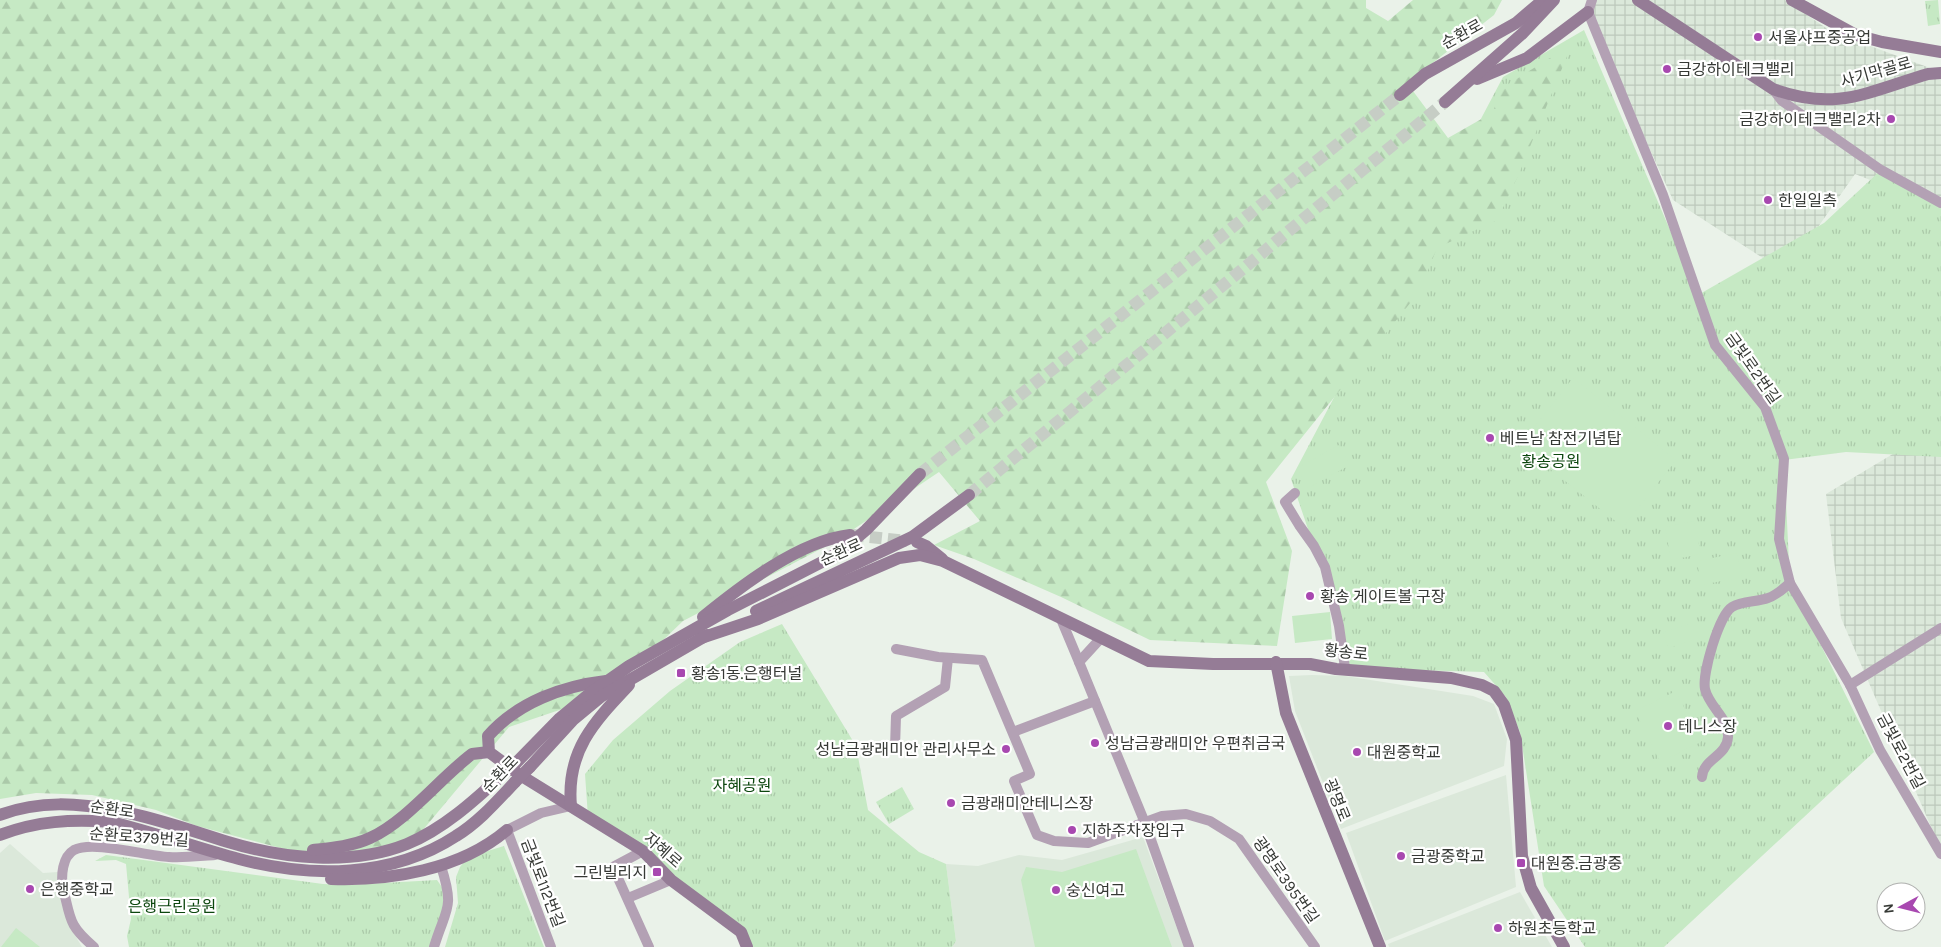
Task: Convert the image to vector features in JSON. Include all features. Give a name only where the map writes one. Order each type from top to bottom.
[{"type":"main road","name":"사기막골로","points":[[1638,0],[1773,89],[1802,98],[1849,99],[1928,74],[1941,73]]},
{"type":"main road","points":[[1792,0],[1856,35],[1882,42],[1941,52]]},
{"type":"main road","name":"순환로","points":[[1446,102],[1546,3]]},
{"type":"main road","name":"순환로","points":[[1400,95],[1425,74],[1516,23],[1546,3]]},
{"type":"main road","points":[[1468,82],[1527,58],[1590,6]]},
{"type":"main road","name":"순환로","points":[[0,815],[39,804],[105,808],[148,816],[257,849],[317,857],[363,855],[409,843],[434,829],[480,796],[560,718],[608,681],[675,639],[824,562],[866,530],[920,474]]},
{"type":"main road","name":"순환로","points":[[0,835],[42,823],[97,821],[132,827],[223,854],[288,869],[345,871],[375,868],[405,860],[456,836],[489,810],[586,708],[602,696],[701,638],[912,537],[969,495]]},
{"type":"main road","points":[[675,639],[747,583],[796,554],[837,536],[850,535]]},
{"type":"main road","points":[[917,542],[926,546],[944,561]]},
{"type":"main road","points":[[701,638],[766,615],[899,558],[920,555],[944,561]]},
{"type":"main road","name":"황송로","points":[[944,561],[1149,661],[1214,664],[1276,662],[1345,668],[1452,678],[1482,685],[1494,691],[1504,705],[1516,740],[1522,856],[1531,888],[1564,947]]},
{"type":"main road","name":"광명로","points":[[1276,662],[1286,713],[1380,947]]},
{"type":"main road","points":[[571,806],[570,778],[587,733],[606,709],[638,676]]},
{"type":"main road","points":[[257,849],[314,850],[370,839],[394,823],[472,754],[489,752],[488,736],[520,709],[550,694],[579,684],[608,681]]},
{"type":"main road","name":"자혜로","points":[[489,752],[520,776],[643,851],[671,880],[741,932],[747,947]]},
{"type":"main road","points":[[288,869],[327,879],[358,880],[414,873],[441,866],[495,840],[506,830]]},
{"type":"street","name":"금빛로2번길","points":[[1590,6],[1663,194],[1715,345],[1765,407],[1784,460],[1779,539],[1790,582],[1850,685],[1880,750],[1941,854]]},
{"type":"street","points":[[1773,89],[1782,101],[1881,170],[1941,203]]},
{"type":"street","points":[[1295,493],[1285,502],[1314,546],[1325,567],[1339,626],[1345,668]]},
{"type":"street","points":[[1702,777],[1702,771],[1724,749],[1728,737],[1727,725],[1705,689],[1711,656],[1722,617],[1736,605],[1771,597],[1790,582]]},
{"type":"street","points":[[1061,619],[1145,823],[1189,947]]},
{"type":"street","points":[[1850,685],[1941,628]]},
{"type":"street","points":[[1079,662],[1101,638]]},
{"type":"street","points":[[896,649],[948,658],[982,660],[1013,732],[1095,701]]},
{"type":"street","points":[[895,748],[896,716],[945,687],[948,658]]},
{"type":"street","name":"광명로395번길","points":[[1013,732],[1030,774],[1014,781],[1037,835],[1054,841],[1088,844],[1162,816],[1186,814],[1210,821],[1239,839],[1315,947]]},
{"type":"street","points":[[506,830],[541,813],[571,806]]},
{"type":"street","name":"금빛로112번길","points":[[506,830],[551,947]]},
{"type":"street","name":"순환로379번길","points":[[94,947],[72,927],[69,918],[62,880],[64,864],[72,851],[82,847],[106,848],[170,857],[223,854]]},
{"type":"street","points":[[643,851],[613,867],[649,947]]},
{"type":"street","points":[[434,947],[446,919],[450,898],[441,866]]},
{"type":"street","points":[[628,898],[671,880]]},
{"type":"shaded area","points":[[1589,0],[1785,0],[1832,32],[1941,72],[1941,208],[1855,174],[1786,273],[1673,200],[1597,34]]},
{"type":"shaded area","points":[[1933,430],[1941,438],[1941,850],[1841,618],[1826,494]]},
{"type":"shaded area","name":"대원중학교","points":[[1289,676],[1345,676],[1473,696],[1494,704],[1507,739],[1504,766],[1341,829],[1295,711]]},
{"type":"shaded area","name":"금광중학교","points":[[1506,775],[1516,887],[1385,941],[1346,833]]},
{"type":"shaded area","name":"숭신여고","points":[[1143,837],[1184,947],[952,947],[956,941],[946,864],[978,866],[1019,855],[1062,860]]},
{"type":"shaded area","name":"은행중학교","points":[[10,844],[43,873],[58,872],[73,932],[82,947],[0,947],[0,853]]},
{"type":"shaded area","name":"하원초등학교","points":[[1520,892],[1552,947],[1389,947],[1388,944]]},
{"type":"green space","points":[[0,0],[1366,0],[1366,8],[1388,21],[1413,0],[1502,0],[1494,15],[1407,83],[1448,138],[1492,113],[1504,87],[1572,44],[1518,176],[1497,220],[1437,248],[1419,292],[1266,482],[1292,551],[1277,646],[1150,640],[1061,597],[974,559],[934,545],[980,521],[939,472],[836,541],[683,621],[607,694],[509,727],[422,831],[377,853],[326,860],[197,826],[156,810],[92,795],[36,793],[0,799]]},
{"type":"green space","points":[[1938,0],[1940,24],[1928,26],[1925,1]]},
{"type":"green space","name":"황송공원","points":[[1584,30],[1698,295],[1824,223],[1881,170],[1941,203],[1941,457],[1846,452],[1784,460],[1790,583],[1874,752],[1664,947],[1585,947],[1544,886],[1520,732],[1506,697],[1484,672],[1345,668],[1324,576],[1291,479],[1503,77]]},
{"type":"green space","points":[[1573,378],[1676,460],[1623,527],[1520,445]]},
{"type":"green space","points":[[1339,445],[1350,465],[1308,488],[1297,468]]},
{"type":"green space","points":[[1694,521],[1701,554],[1671,560],[1665,527]]},
{"type":"green space","points":[[1737,553],[1742,577],[1701,585],[1697,561]]},
{"type":"green space","points":[[1330,612],[1332,639],[1295,643],[1292,616]]},
{"type":"green space","name":"자혜공원","points":[[782,624],[856,746],[868,810],[919,852],[946,864],[956,941],[952,947],[747,947],[741,932],[588,817],[585,774],[613,740],[670,691],[740,642]]},
{"type":"green space","points":[[1690,624],[1694,640],[1668,648],[1663,632]]},
{"type":"green space","name":"테니스장","points":[[1676,691],[1701,742],[1660,762],[1635,711]]},
{"type":"green space","points":[[902,787],[914,809],[889,824],[876,802]]},
{"type":"green space","points":[[504,846],[544,947],[445,947],[458,903],[456,877],[460,867],[468,857]]},
{"type":"green space","points":[[1136,849],[1172,947],[1035,947],[1021,880],[1026,867],[1062,872]]},
{"type":"green space","name":"은행근린공원","points":[[106,855],[323,884],[347,885],[437,880],[449,897],[435,947],[129,947],[127,936],[131,919],[126,864],[116,860],[95,861]]},
{"type":"green space","points":[[16,928],[40,947],[1,947]]},
{"type":"tunnel","points":[[920,474],[1400,95]]},
{"type":"tunnel","points":[[969,495],[1445,102]]},
{"type":"tunnel","points":[[852,535],[907,541]]},
{"type":"place","name":"서울샤프중공업","points":[[1758,37]]},
{"type":"place","name":"금강하이테크밸리","points":[[1667,69]]},
{"type":"place","name":"금강하이테크밸리2차","points":[[1891,119]]},
{"type":"place","name":"한일일측","points":[[1768,200]]},
{"type":"place","name":"베트남 참전기념탑","points":[[1490,438]]},
{"type":"place","name":"황송 게이트볼 구장","points":[[1310,596]]},
{"type":"place","name":"황송1동.은행터널","points":[[681,673]]},
{"type":"place","name":"테니스장","points":[[1668,726]]},
{"type":"place","name":"성남금광래미안 우편취금국","points":[[1095,743]]},
{"type":"place","name":"성남금광래미안 관리사무소","points":[[1006,749]]},
{"type":"place","name":"대원중학교","points":[[1357,752]]},
{"type":"place","name":"금광래미안테니스장","points":[[951,803]]},
{"type":"place","name":"지하주차장입구","points":[[1072,830]]},
{"type":"place","name":"금광중학교","points":[[1401,856]]},
{"type":"place","name":"대원중.금광중","points":[[1521,863]]},
{"type":"place","name":"그린빌리지","points":[[657,872]]},
{"type":"place","name":"은행중학교","points":[[30,889]]},
{"type":"place","name":"숭신여고","points":[[1056,890]]},
{"type":"place","name":"하원초등학교","points":[[1498,928]]}]
